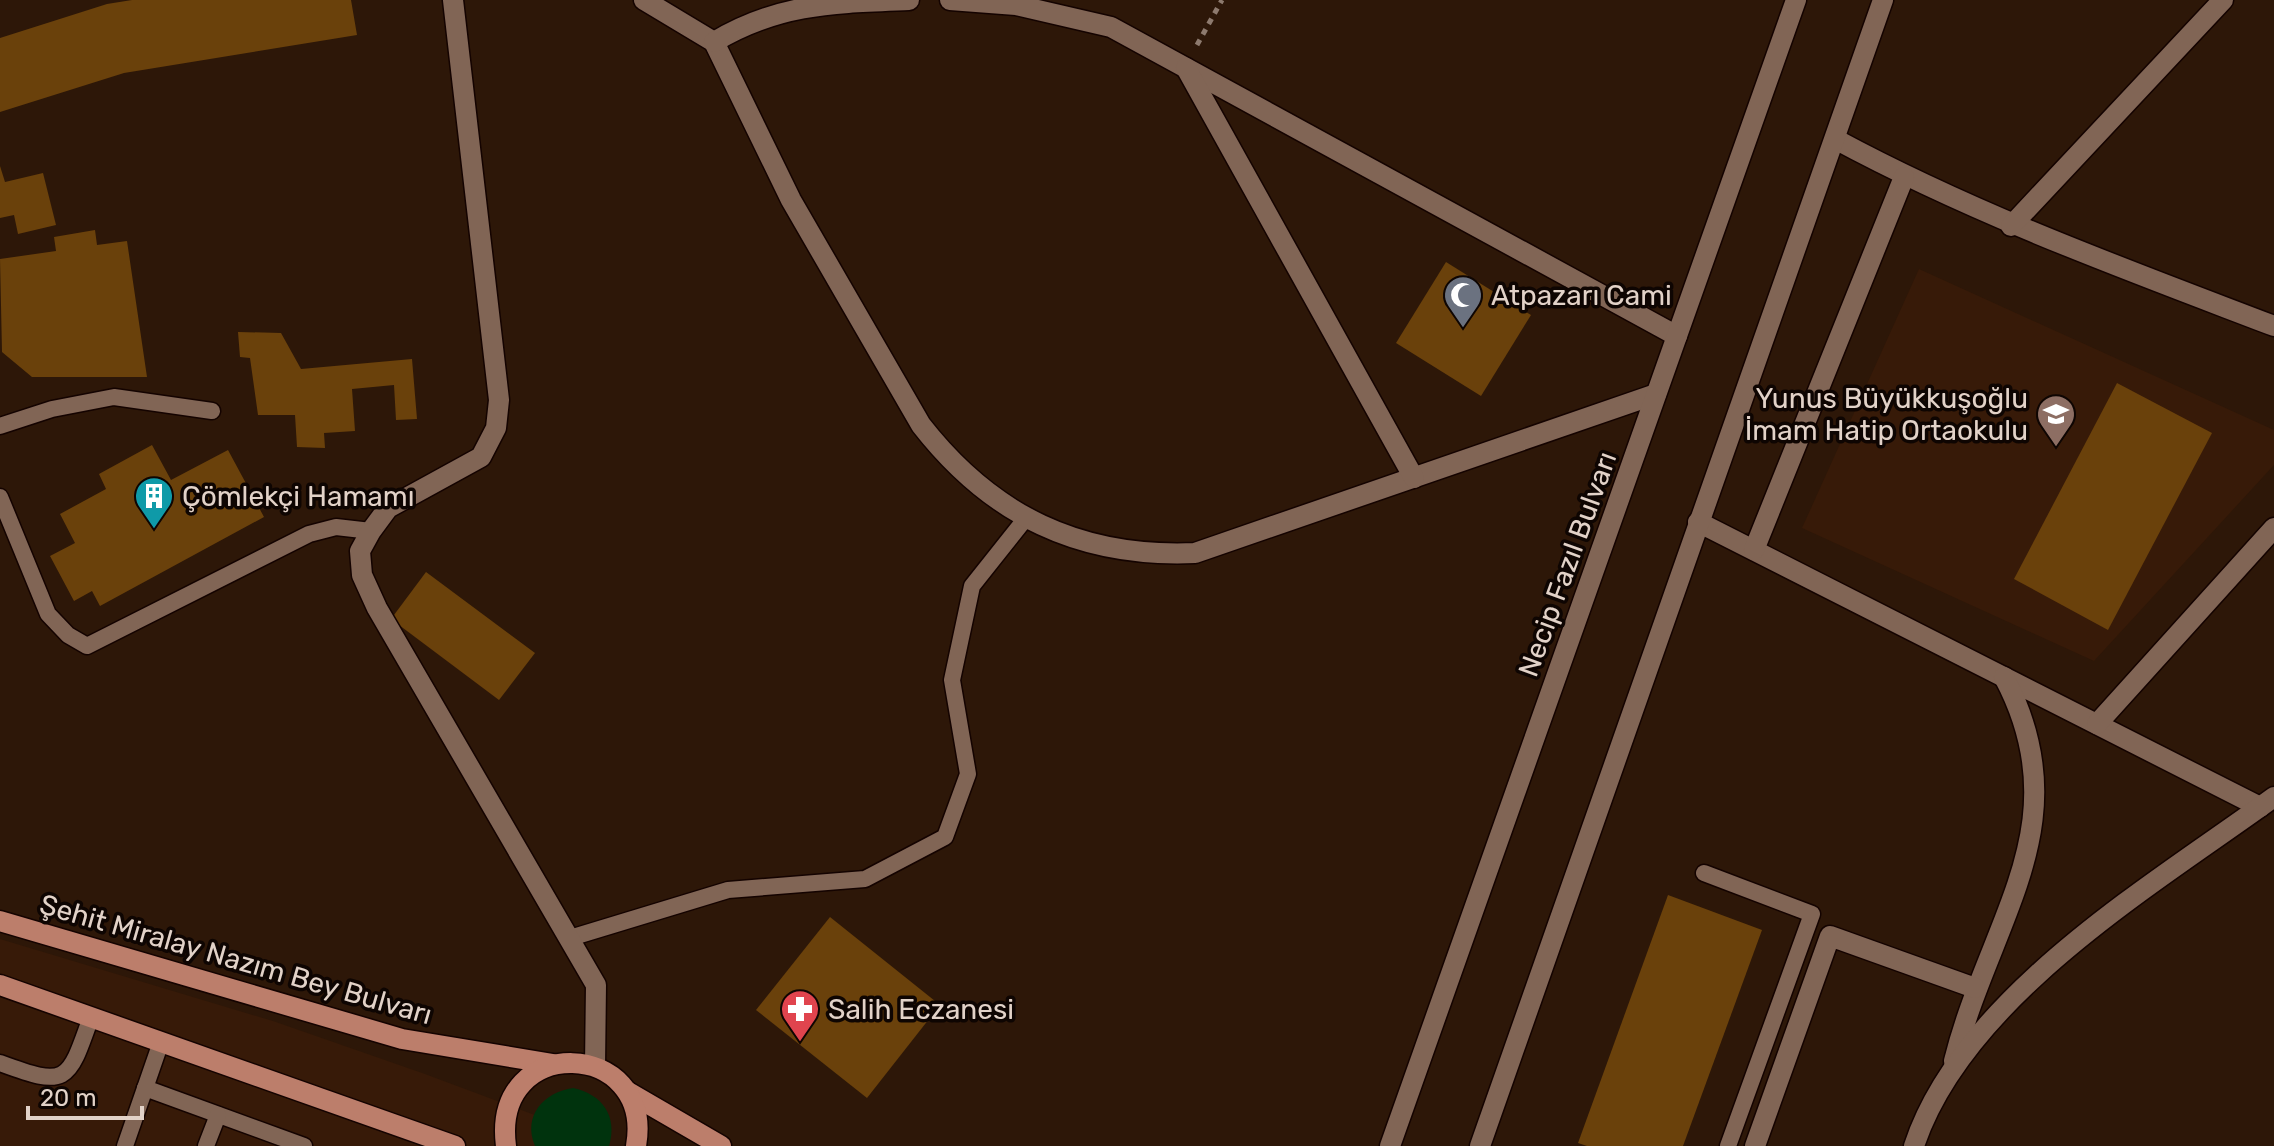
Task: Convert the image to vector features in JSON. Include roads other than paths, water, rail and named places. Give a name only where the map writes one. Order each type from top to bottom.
[{"type":"main road","name":"Şehit Miralay Nazım Bey Bulvarı","points":[[0,921],[402,1039],[553,1064],[574,1061],[595,1066]]},
{"type":"main road","points":[[0,985],[455,1146]]},
{"type":"main road","points":[[506,1146],[506,1116],[518,1087],[533,1073],[553,1064]]},
{"type":"main road","points":[[595,1066],[613,1076],[627,1091],[637,1110],[636,1146]]},
{"type":"main road","points":[[627,1091],[721,1146]]},
{"type":"street","points":[[453,0],[499,400],[496,428],[481,457],[388,508],[360,551],[362,575],[377,608],[596,985],[595,1066]]},
{"type":"street","points":[[714,42],[740,26],[792,9],[909,0]]},
{"type":"street","points":[[950,0],[1016,5],[1111,27],[1677,336]]},
{"type":"street","name":"Necip Fazıl Bulvarı","points":[[1390,1146],[1796,0]]},
{"type":"street","points":[[1485,1145],[1698,522],[1883,0]]},
{"type":"street","points":[[2011,226],[2223,0]]},
{"type":"street","points":[[645,1],[714,42],[791,200],[921,425],[967,477],[1026,518],[1096,546],[1162,554],[1195,553],[1656,394]]},
{"type":"street","points":[[1186,67],[1414,478]]},
{"type":"street","points":[[1835,139],[1904,177],[2011,226],[2274,326]]},
{"type":"street","points":[[1754,550],[1904,177]]},
{"type":"street","points":[[1698,522],[2097,724],[2267,802],[2093,927],[2045,967],[2008,1004],[1952,1071],[1932,1103],[1914,1146]]},
{"type":"street","points":[[2097,724],[2274,528]]},
{"type":"street","points":[[1952,1071],[1975,988],[2021,876],[2035,818],[2036,768],[2030,736],[2004,677]]},
{"type":"street","points":[[1755,1146],[1830,936],[1975,988]]},
{"type":"lane","points":[[0,426],[52,409],[114,397],[212,411]]},
{"type":"lane","points":[[0,497],[48,614],[68,635],[87,646],[309,534],[336,527],[371,531]]},
{"type":"lane","points":[[570,938],[728,890],[865,879],[945,837],[968,774],[952,680],[972,586],[1026,518]]},
{"type":"lane","points":[[1704,873],[1812,914],[1728,1146]]},
{"type":"lane","points":[[0,1063],[45,1080],[62,1073],[76,1060],[91,1017]]},
{"type":"lane","points":[[125,1146],[161,1042]]},
{"type":"lane","points":[[145,1088],[304,1146]]},
{"type":"lane","points":[[206,1146],[218,1115]]},
{"type":"place","name":"Atpazarı Cami","points":[[1463,329]]},
{"type":"place","name":"Yunus Büyükkuşoğlu İmam Hatip Ortaokulu","points":[[2056,448]]},
{"type":"place","name":"Çömlekçi Hamamı","points":[[154,530]]},
{"type":"place","name":"Salih Eczanesi","points":[[800,1043]]}]
